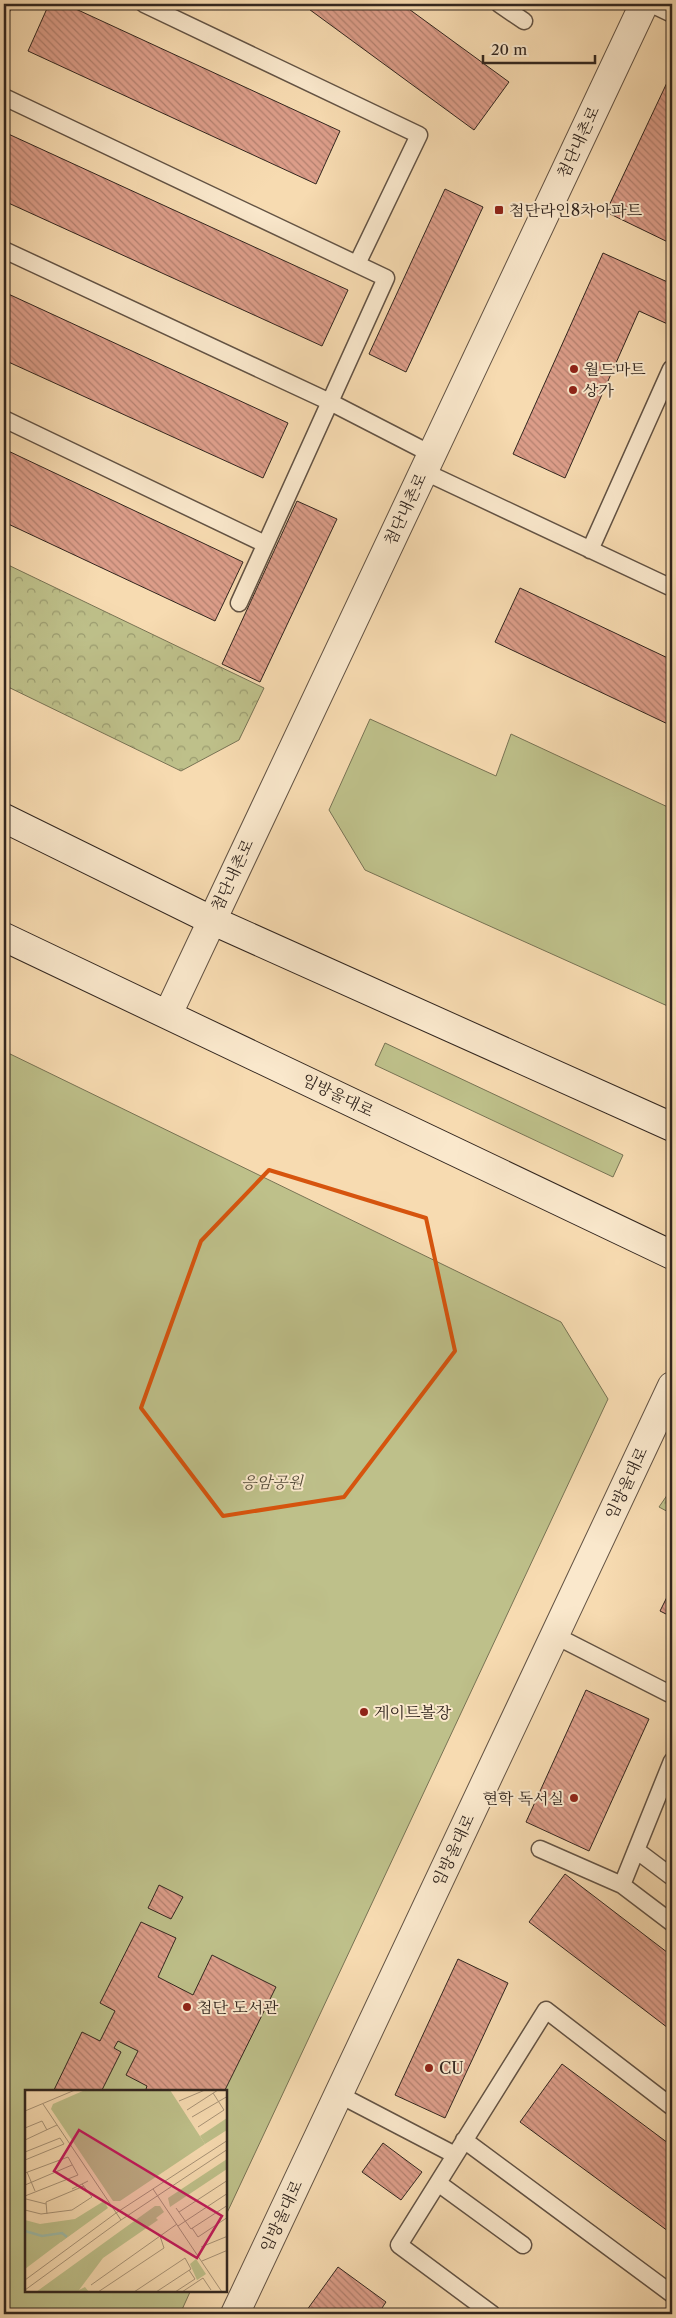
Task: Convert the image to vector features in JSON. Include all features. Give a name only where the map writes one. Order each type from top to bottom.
[{"type":"street","name":"첨단내촌로","points":[[168,1014],[644,4]]},
{"type":"street","points":[[4,818],[211,920],[672,1127]]},
{"type":"street","name":"임방울대로","points":[[4,937],[672,1255]]},
{"type":"street","name":"임방울대로","points":[[235,2314],[672,1386]]},
{"type":"lane","points":[[144,4],[419,135],[357,264]]},
{"type":"lane","points":[[499,4],[524,21]]},
{"type":"lane","points":[[651,4],[672,14]]},
{"type":"lane","points":[[4,97],[386,278],[239,603]]},
{"type":"lane","points":[[4,250],[330,402],[427,462],[590,550],[672,588]]},
{"type":"lane","points":[[590,550],[671,369]]},
{"type":"lane","points":[[4,419],[265,544]]},
{"type":"lane","points":[[554,1635],[672,1695]]},
{"type":"lane","points":[[622,1885],[672,1761]]},
{"type":"lane","points":[[540,1849],[622,1885],[672,1923]]},
{"type":"lane","points":[[636,1850],[672,1878]]},
{"type":"lane","points":[[492,2314],[399,2245],[546,2010],[672,2107]]},
{"type":"lane","points":[[338,2094],[455,2155]]},
{"type":"lane","points":[[464,2140],[672,2294]]},
{"type":"lane","points":[[438,2183],[523,2245]]},
{"type":"highlighted area","points":[[269,1170],[426,1218],[455,1351],[344,1497],[223,1516],[141,1408],[201,1241]]},
{"type":"green space","points":[[4,563],[264,688],[239,740],[181,771],[4,685]]},
{"type":"green space","points":[[370,719],[496,776],[511,734],[672,809],[672,1008],[365,870],[329,810]]},
{"type":"green space","points":[[385,1043],[623,1155],[613,1177],[375,1065]]},
{"type":"green space","name":"응암공원","points":[[4,1051],[561,1322],[608,1399],[228,2211],[228,2090],[25,2090],[25,2293],[190,2293],[180,2314],[4,2314]]},
{"type":"green space","points":[[672,1488],[672,1514],[659,1507]]},
{"type":"building","points":[[4,4],[13,4],[4,24]]},
{"type":"building","points":[[49,4],[65,4],[340,131],[316,184],[28,51]]},
{"type":"building","points":[[302,4],[402,4],[509,82],[474,130]]},
{"type":"building","points":[[672,72],[672,244],[606,212]]},
{"type":"building","points":[[4,132],[348,290],[322,346],[4,201]]},
{"type":"building","points":[[445,189],[483,207],[406,372],[369,354]]},
{"type":"building","name":"상가","points":[[603,253],[672,284],[672,326],[639,311],[565,478],[513,454]]},
{"type":"building","points":[[4,292],[288,423],[263,478],[4,360]]},
{"type":"building","points":[[4,449],[243,562],[215,621],[4,522]]},
{"type":"building","points":[[297,501],[337,519],[260,682],[222,664]]},
{"type":"building","points":[[520,588],[672,660],[672,726],[495,642]]},
{"type":"building","points":[[672,1587],[672,1617],[660,1611]]},
{"type":"building","points":[[586,1690],[649,1719],[589,1851],[526,1822]]},
{"type":"building","points":[[565,1874],[672,1956],[672,2031],[529,1922]]},
{"type":"building","points":[[159,1885],[183,1897],[171,1919],[148,1908]]},
{"type":"building","name":"첨단 도서관","points":[[141,1922],[176,1938],[158,1977],[193,1995],[212,1955],[276,1987],[225,2090],[146,2090],[147,2086],[126,2075],[138,2051],[118,2041],[114,2048],[121,2052],[102,2090],[54,2090],[82,2032],[100,2041],[115,2011],[100,2003]]},
{"type":"building","points":[[458,1959],[508,1983],[445,2118],[395,2095]]},
{"type":"building","points":[[562,2064],[672,2146],[672,2234],[520,2122]]},
{"type":"building","points":[[383,2143],[422,2172],[401,2200],[362,2172]]},
{"type":"building","points":[[338,2267],[386,2302],[378,2314],[304,2314]]},
{"type":"place","name":"첨단라인8차아파트","points":[[499,210]]},
{"type":"place","name":"월드마트","points":[[574,369]]},
{"type":"place","name":"상가","points":[[573,390]]},
{"type":"place","name":"게이트볼장","points":[[364,1712]]},
{"type":"place","name":"현학 독서실","points":[[574,1798]]},
{"type":"place","name":"첨단 도서관","points":[[187,2007]]},
{"type":"place","name":"CU","points":[[429,2068]]}]
